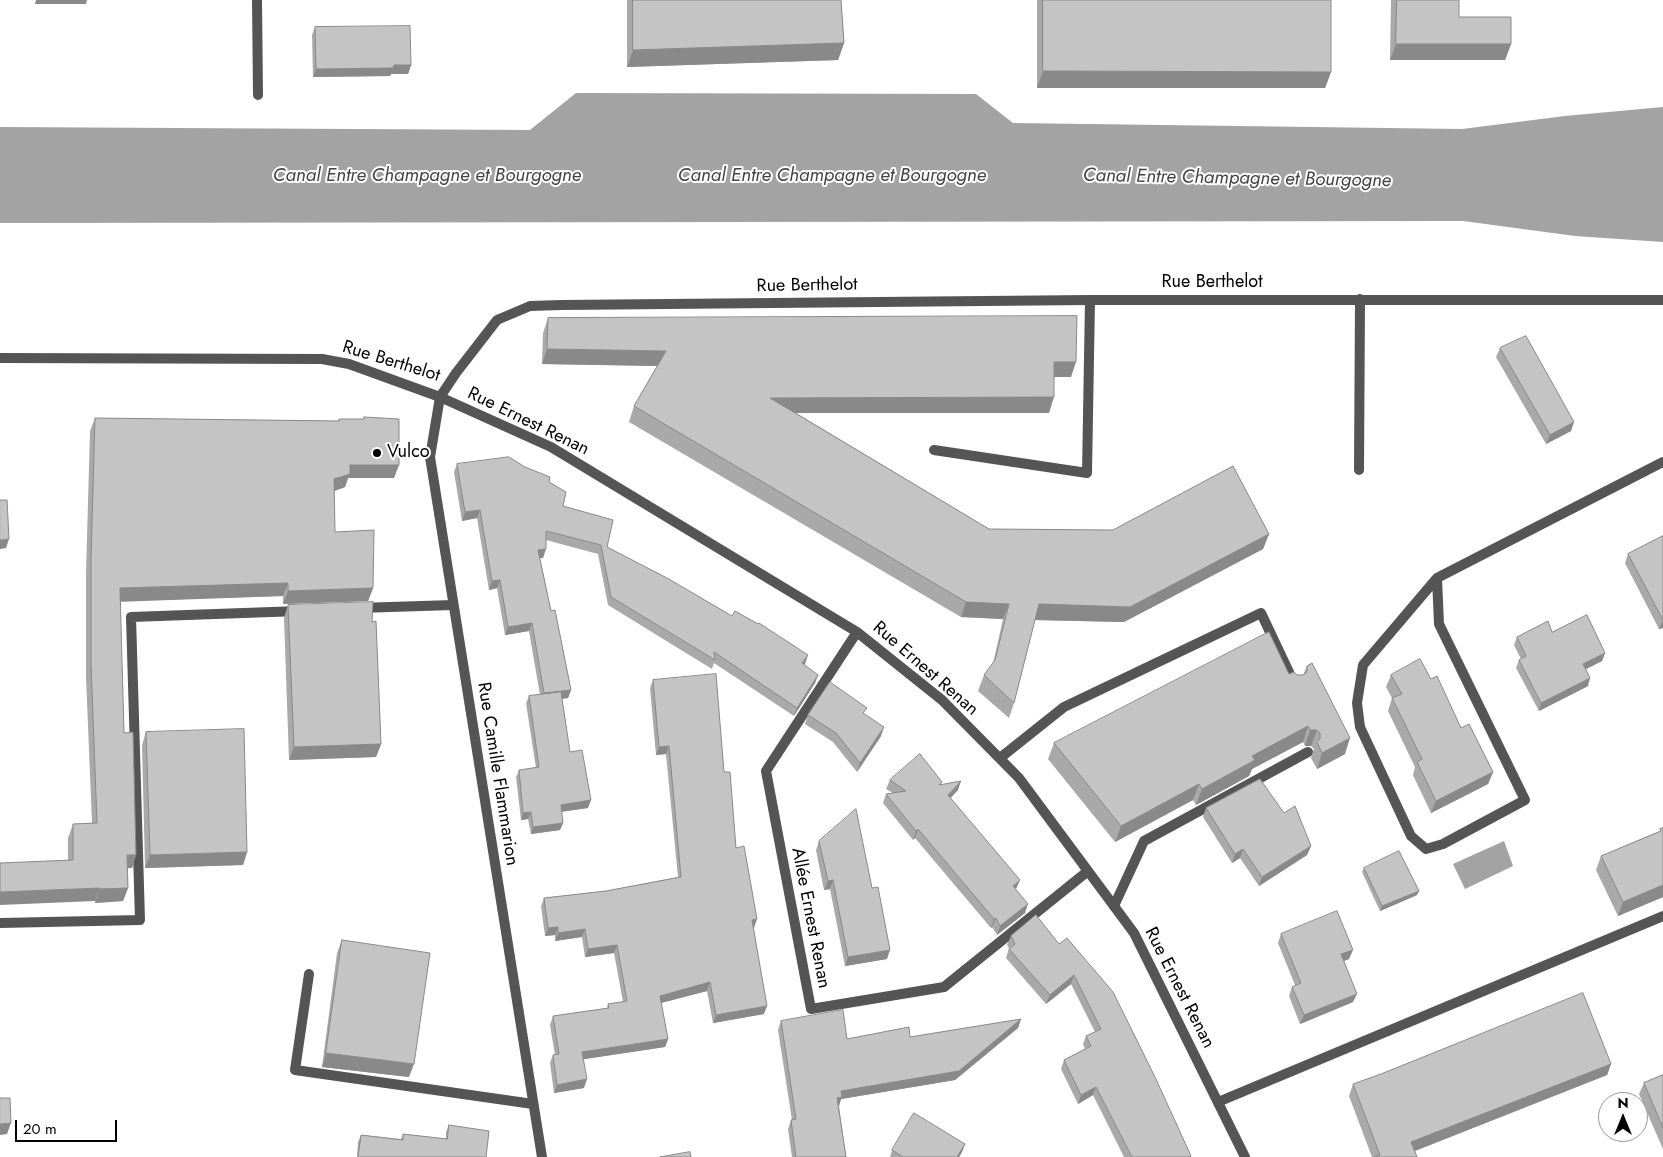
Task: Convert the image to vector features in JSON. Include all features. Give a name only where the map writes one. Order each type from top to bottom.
[{"type":"street","points":[[257,0],[258,95]]},
{"type":"street","points":[[1360,299],[1360,470]]},
{"type":"street","points":[[934,450],[1087,473],[1090,300]]},
{"type":"street","name":"Rue Berthelot","points":[[0,358],[322,359],[349,364],[440,397],[497,320],[530,306],[571,304],[1090,300],[1663,300]]},
{"type":"street","name":"Rue Camille Flammarion","points":[[440,397],[430,457],[542,1157]]},
{"type":"street","name":"Rue Ernest Renan","points":[[440,397],[551,447],[857,632],[942,700],[1019,778],[1134,933],[1245,1157]]},
{"type":"street","points":[[1437,578],[1439,624],[1525,800],[1443,844],[1426,849],[1411,836],[1360,726],[1357,703],[1363,665],[1437,578],[1663,462]]},
{"type":"street","points":[[346,609],[453,605]]},
{"type":"street","points":[[0,923],[140,920],[131,617],[307,610]]},
{"type":"street","points":[[1000,758],[1064,707],[1261,613],[1295,684]]},
{"type":"street","name":"Allée Ernest Renan","points":[[857,632],[766,771],[811,1009],[944,987],[1088,871]]},
{"type":"street","points":[[1114,906],[1144,841],[1308,752]]},
{"type":"street","points":[[1218,1102],[1663,916]]},
{"type":"street","points":[[309,974],[295,1070],[533,1104]]},
{"type":"water","name":"Canal Entre Champagne et Bourgogne","points":[[576,93],[976,94],[1013,123],[1462,129],[1565,116],[1663,107],[1663,242],[1575,236],[1463,221],[0,223],[0,127],[530,130]]},
{"type":"water","points":[[1504,841],[1513,866],[1465,889],[1453,864]]},
{"type":"building","points":[[633,0],[841,0],[844,43],[633,50]]},
{"type":"building","points":[[1043,0],[1331,0],[1331,72],[1043,71]]},
{"type":"building","points":[[1397,0],[1459,0],[1459,17],[1511,17],[1511,44],[1396,44]]},
{"type":"building","points":[[410,26],[411,65],[394,65],[393,68],[316,69],[315,27]]},
{"type":"building","points":[[1077,316],[1076,362],[1054,362],[1054,397],[770,398],[989,529],[1113,530],[1233,466],[1269,534],[1130,607],[1039,604],[1014,703],[984,675],[995,660],[1009,604],[966,602],[634,406],[666,351],[547,349],[548,318]]},
{"type":"building","points":[[1526,336],[1574,422],[1550,435],[1500,348]]},
{"type":"building","points":[[364,417],[399,419],[399,465],[350,465],[350,474],[334,479],[335,532],[374,530],[373,588],[288,591],[288,583],[120,588],[124,733],[133,732],[136,855],[127,855],[128,888],[0,892],[0,863],[73,860],[73,824],[97,823],[91,663],[91,560],[95,418],[339,421],[339,419],[364,419]]},
{"type":"building","points":[[509,457],[525,467],[550,477],[549,482],[566,492],[563,506],[613,520],[607,547],[667,578],[732,616],[735,611],[759,623],[808,655],[802,663],[818,675],[797,708],[714,652],[715,660],[611,597],[601,545],[546,531],[546,549],[538,550],[551,611],[555,610],[571,690],[544,693],[532,623],[508,627],[500,580],[492,581],[480,510],[465,512],[457,464]]},
{"type":"building","points":[[0,500],[7,500],[9,539],[0,540]]},
{"type":"building","points":[[1663,536],[1663,620],[1628,554]]},
{"type":"building","points":[[373,602],[372,622],[376,621],[381,744],[294,747],[288,605]]},
{"type":"building","points":[[1587,615],[1605,653],[1583,664],[1590,678],[1541,703],[1519,660],[1526,656],[1517,637],[1548,621],[1552,632]]},
{"type":"building","points":[[1269,632],[1289,674],[1294,672],[1297,675],[1303,675],[1307,672],[1307,666],[1312,663],[1350,738],[1322,753],[1317,742],[1320,739],[1320,733],[1317,730],[1310,730],[1308,726],[1252,756],[1255,760],[1202,789],[1199,784],[1121,826],[1054,743]]},
{"type":"building","points":[[1420,659],[1431,679],[1437,676],[1461,728],[1469,724],[1493,772],[1436,801],[1417,762],[1422,759],[1392,698],[1402,694],[1391,675]]},
{"type":"building","points":[[716,674],[724,772],[730,772],[736,848],[744,846],[757,919],[752,920],[767,1006],[716,1015],[710,982],[660,996],[668,1039],[582,1052],[587,1079],[557,1085],[553,1055],[559,1054],[553,1016],[609,1008],[608,1004],[627,1001],[617,945],[588,949],[585,929],[558,933],[558,927],[548,928],[544,898],[606,891],[681,877],[669,746],[659,747],[653,680]]},
{"type":"building","points":[[830,682],[867,708],[863,713],[884,727],[860,763],[836,733],[808,715]]},
{"type":"building","points":[[561,692],[570,752],[582,750],[591,800],[561,805],[563,823],[533,827],[531,812],[523,813],[519,770],[539,767],[529,696]]},
{"type":"building","points":[[244,729],[247,852],[150,855],[146,732]]},
{"type":"building","points":[[920,754],[942,782],[939,785],[961,781],[948,795],[1020,880],[1013,886],[1028,904],[1000,926],[996,918],[994,919],[886,794],[906,791],[890,780]]},
{"type":"building","points":[[1260,779],[1284,813],[1295,806],[1311,846],[1262,877],[1243,849],[1235,854],[1206,808]]},
{"type":"building","points":[[856,809],[872,888],[878,887],[890,950],[848,957],[833,880],[828,881],[819,841]]},
{"type":"building","points":[[1663,828],[1663,885],[1623,902],[1601,856],[1661,831],[1660,829]]},
{"type":"building","points":[[1399,851],[1419,891],[1382,906],[1364,868]]},
{"type":"building","points":[[1337,911],[1353,950],[1341,954],[1357,994],[1304,1015],[1292,987],[1301,983],[1281,934]]},
{"type":"building","points":[[1036,915],[1059,944],[1067,938],[1113,992],[1191,1156],[1132,1157],[1096,1087],[1081,1095],[1064,1060],[1091,1046],[1086,1036],[1101,1029],[1074,975],[1050,995],[1009,949],[1015,944],[1011,936]]},
{"type":"building","points":[[342,940],[430,953],[414,1064],[326,1053]]},
{"type":"building","points":[[1583,993],[1611,1064],[1411,1142],[1417,1157],[1374,1157],[1380,1155],[1353,1084]]},
{"type":"building","points":[[843,1010],[847,1039],[909,1027],[910,1037],[1021,1019],[959,1071],[841,1091],[842,1097],[837,1098],[846,1157],[796,1157],[791,1120],[796,1119],[781,1021]]},
{"type":"building","points":[[1663,1075],[1663,1128],[1648,1092],[1644,1083]]},
{"type":"building","points":[[0,1098],[10,1098],[11,1123],[0,1124]]},
{"type":"building","points":[[914,1113],[965,1144],[957,1157],[903,1157],[892,1150]]},
{"type":"building","points":[[449,1125],[489,1131],[486,1157],[358,1157],[361,1135],[403,1140],[403,1134],[447,1139]]},
{"type":"building","points":[[690,1152],[691,1157],[660,1157]]},
{"type":"place","name":"Vulco","points":[[377,453]]}]
